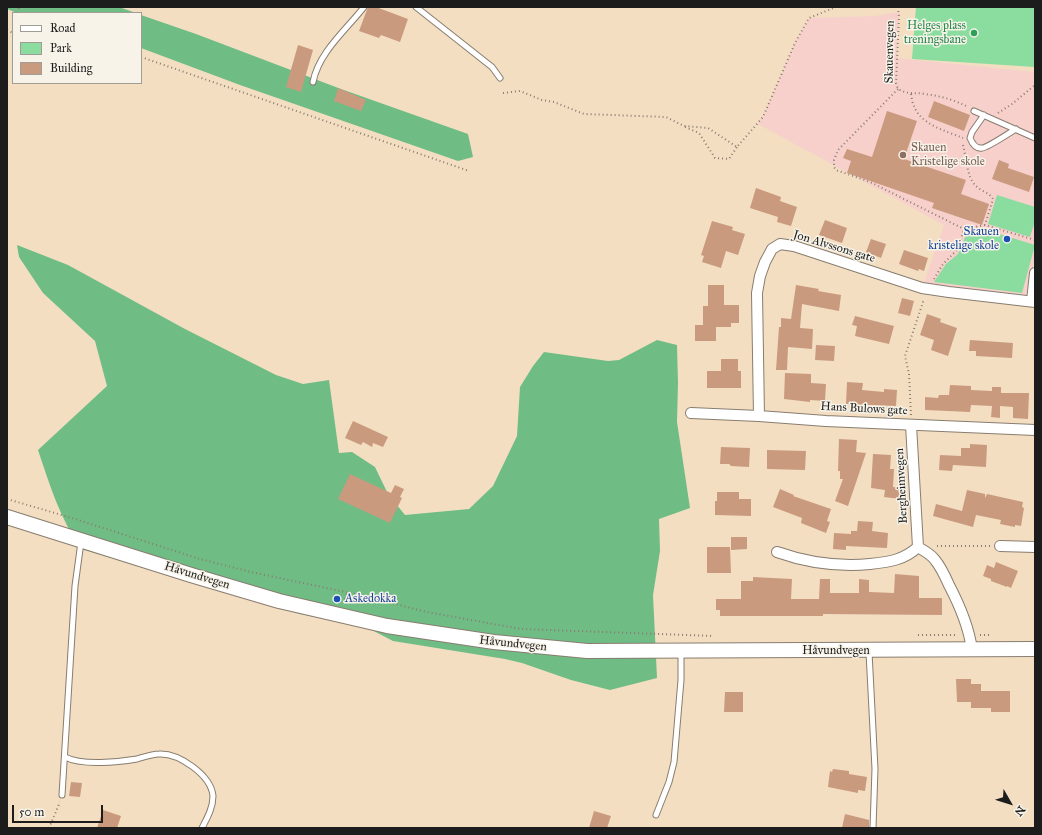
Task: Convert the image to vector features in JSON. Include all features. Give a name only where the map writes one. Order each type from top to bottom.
[{"type":"main road","name":"Håvundvegen","points":[[7,517],[279,601],[387,626],[472,639],[587,651],[681,652],[1035,649]]},
{"type":"street","name":"Jon Alvssons gate","points":[[759,416],[759,282],[765,262],[772,250],[780,244],[794,246],[922,288],[949,292],[1033,301],[1035,274]]},
{"type":"street","name":"Hans Bulows gate","points":[[691,413],[826,421],[1035,430]]},
{"type":"street","name":"Bergheimvegen","points":[[911,425],[918,547]]},
{"type":"street","points":[[1000,546],[1035,547]]},
{"type":"street","points":[[777,552],[796,559],[815,563],[851,566],[897,560],[911,553],[918,547],[936,560],[942,570],[954,594],[970,635],[972,650]]},
{"type":"lane","points":[[314,82],[315,72],[319,63],[364,7]]},
{"type":"lane","points":[[416,7],[492,67],[500,78]]},
{"type":"lane","points":[[974,111],[991,117],[1035,138]]},
{"type":"lane","points":[[984,115],[972,132],[970,138],[974,145],[982,148],[1016,129]]},
{"type":"lane","points":[[62,795],[75,586],[82,541]]},
{"type":"lane","points":[[868,650],[874,769],[873,828]]},
{"type":"lane","points":[[656,815],[669,782],[674,762],[681,680],[681,652]]},
{"type":"lane","points":[[65,757],[91,762],[126,760],[159,754],[174,757],[182,761],[196,769],[205,777],[211,789],[213,796],[212,805],[202,828]]},
{"type":"path","points":[[503,93],[520,91],[584,114],[666,117],[699,133],[715,158],[729,159],[763,117],[795,43],[809,18],[836,7]]},
{"type":"path","name":"Skauenvegen","points":[[898,7],[899,17],[896,77],[898,89],[911,94],[924,93],[940,96],[974,111]]},
{"type":"path","points":[[142,57],[469,171]]},
{"type":"path","points":[[991,117],[1012,104],[1035,85]]},
{"type":"path","points":[[898,89],[838,150],[834,160],[834,168],[870,182],[964,229]]},
{"type":"path","points":[[911,94],[914,106],[922,119],[972,142]]},
{"type":"path","points":[[684,126],[708,128],[738,148]]},
{"type":"path","points":[[962,138],[972,180],[976,187],[988,193],[993,199],[985,225]]},
{"type":"path","name":"Håvundvegen","points":[[7,499],[200,559],[250,572],[427,612],[521,629],[721,636]]},
{"type":"path","points":[[918,547],[1000,546]]},
{"type":"path","points":[[345,599],[346,593]]},
{"type":"path","points":[[916,635],[999,635]]},
{"type":"path","points":[[49,828],[62,795]]},
{"type":"shaded area","name":"Skauen Kristelige skole","points":[[899,12],[897,58],[1035,72],[1035,257],[1026,295],[922,288],[944,225],[758,124],[763,117],[795,43],[809,18],[874,16]]},
{"type":"green space","points":[[7,7],[119,7],[133,12],[14,12],[7,9]]},
{"type":"green space","name":"Helges plass treningsbane","points":[[916,7],[1035,7],[1035,67],[912,59]]},
{"type":"green space","points":[[142,15],[468,134],[473,157],[458,161],[240,85],[142,48]]},
{"type":"green space","points":[[997,195],[1035,207],[1035,221],[1030,237],[988,224]]},
{"type":"green space","points":[[990,231],[1035,245],[1022,293],[934,282],[946,264],[958,254],[967,233]]},
{"type":"green space","points":[[17,245],[68,265],[185,329],[276,375],[303,384],[329,380],[339,453],[352,452],[375,467],[388,494],[405,515],[469,509],[493,486],[517,436],[520,387],[544,352],[608,361],[619,360],[657,340],[677,345],[677,422],[690,508],[659,519],[660,551],[653,595],[657,678],[610,690],[571,680],[522,663],[505,659],[393,641],[368,628],[300,614],[81,549],[61,514],[38,450],[107,386],[95,341],[43,293],[19,257]]},
{"type":"building","points":[[368,7],[376,7],[408,19],[400,42],[381,35],[379,38],[359,31]]},
{"type":"building","points":[[298,45],[313,50],[301,92],[286,87]]},
{"type":"building","points":[[338,88],[366,100],[361,111],[334,101]]},
{"type":"building","points":[[934,101],[970,115],[964,131],[928,117]]},
{"type":"building","points":[[887,111],[917,121],[904,159],[966,180],[961,194],[989,204],[982,225],[932,208],[934,203],[847,173],[851,161],[843,158],[847,149],[872,157]]},
{"type":"building","points":[[999,160],[1009,164],[1008,168],[1034,177],[1029,192],[992,179]]},
{"type":"building","points":[[756,188],[781,197],[780,201],[797,207],[791,226],[777,222],[778,217],[750,208]]},
{"type":"building","points":[[825,220],[847,228],[842,243],[819,235]]},
{"type":"building","points":[[712,221],[733,227],[732,230],[745,234],[738,255],[726,251],[721,268],[702,262],[704,256],[701,255]]},
{"type":"building","points":[[871,239],[886,244],[881,258],[866,252]]},
{"type":"building","points":[[904,250],[928,258],[924,271],[919,269],[918,271],[899,264]]},
{"type":"building","points":[[708,285],[724,285],[724,305],[739,305],[739,323],[731,323],[731,327],[716,327],[716,341],[695,341],[695,325],[703,325],[703,306],[708,306]]},
{"type":"building","points":[[796,285],[841,295],[839,311],[802,304],[800,328],[813,329],[812,349],[788,347],[787,370],[776,370],[781,318],[791,319]]},
{"type":"building","points":[[902,298],[914,301],[910,316],[898,313]]},
{"type":"building","points":[[927,314],[941,319],[940,322],[957,328],[948,356],[931,350],[934,340],[920,335]]},
{"type":"building","points":[[855,316],[894,326],[889,344],[855,336],[857,326],[852,325]]},
{"type":"building","points":[[970,340],[1013,343],[1012,358],[976,356],[976,351],[969,351]]},
{"type":"building","points":[[816,345],[835,346],[834,361],[815,360]]},
{"type":"building","points":[[721,359],[738,359],[738,371],[741,371],[741,388],[707,388],[707,371],[721,371]]},
{"type":"building","points":[[785,373],[811,374],[811,383],[826,384],[825,401],[810,400],[810,402],[784,399]]},
{"type":"building","points":[[847,382],[863,383],[862,390],[884,392],[884,389],[897,390],[896,406],[846,404]]},
{"type":"building","points":[[950,385],[971,386],[971,390],[992,391],[992,387],[1001,387],[1001,393],[1029,393],[1028,419],[1013,418],[1013,407],[1000,406],[1000,418],[991,417],[992,406],[971,405],[970,412],[925,410],[925,397],[938,398],[939,395],[949,395]]},
{"type":"building","points":[[353,421],[388,437],[383,447],[373,443],[372,447],[363,442],[361,445],[345,438]]},
{"type":"building","points":[[839,439],[857,440],[856,452],[866,453],[848,506],[835,501],[843,479],[840,479],[840,471],[838,471]]},
{"type":"building","points":[[970,444],[987,445],[986,467],[953,465],[952,471],[939,470],[940,455],[961,456],[961,448],[970,448]]},
{"type":"building","points":[[721,447],[750,448],[749,467],[720,464]]},
{"type":"building","points":[[767,450],[806,451],[805,470],[767,469]]},
{"type":"building","points":[[873,454],[891,455],[890,469],[894,469],[893,487],[901,488],[900,499],[884,497],[885,490],[871,488]]},
{"type":"building","points":[[350,474],[391,493],[395,485],[404,489],[400,497],[402,498],[390,523],[338,499]]},
{"type":"building","points":[[780,489],[794,495],[793,496],[831,509],[827,521],[830,522],[826,533],[801,523],[802,518],[773,507]]},
{"type":"building","points":[[967,490],[985,494],[985,498],[987,494],[1023,502],[1022,507],[1024,508],[1021,526],[1015,525],[1015,527],[1000,524],[1001,520],[976,515],[973,527],[933,516],[936,504],[962,511]]},
{"type":"building","points":[[717,492],[739,492],[739,499],[751,499],[751,516],[715,515],[715,501],[717,501]]},
{"type":"building","points":[[858,521],[873,522],[872,531],[888,533],[887,548],[846,546],[846,550],[833,549],[834,533],[851,534],[851,531],[857,531]]},
{"type":"building","points":[[731,537],[747,537],[747,549],[731,550]]},
{"type":"building","points":[[707,547],[730,547],[731,573],[707,573]]},
{"type":"building","points":[[996,562],[1018,571],[1011,588],[991,581],[991,579],[983,576],[987,565],[994,568]]},
{"type":"building","points":[[895,574],[919,576],[919,598],[942,598],[942,615],[823,614],[823,616],[720,616],[720,610],[716,610],[716,599],[741,599],[741,581],[753,581],[753,577],[792,579],[791,599],[819,599],[820,579],[830,579],[830,593],[859,593],[859,579],[869,580],[869,592],[894,593]]},
{"type":"building","points":[[956,679],[971,679],[971,684],[981,684],[981,691],[1010,691],[1010,712],[991,712],[991,708],[971,708],[971,702],[957,702]]},
{"type":"building","points":[[725,692],[743,692],[743,712],[724,712]]},
{"type":"building","points":[[833,769],[849,771],[849,774],[867,777],[865,791],[858,790],[858,793],[828,787],[830,771],[832,772]]},
{"type":"building","points":[[71,782],[82,783],[80,797],[69,796]]},
{"type":"building","points":[[103,810],[121,816],[117,828],[97,828]]},
{"type":"building","points":[[594,811],[611,816],[607,828],[589,828]]},
{"type":"building","points":[[845,814],[869,820],[869,828],[842,828]]},
{"type":"place","name":"Helges plass treningsbane","points":[[974,33]]},
{"type":"place","name":"Skauen Kristelige skole","points":[[903,155]]},
{"type":"place","name":"Skauen kristelige skole","points":[[1007,239]]},
{"type":"place","name":"Askedokka","points":[[337,599]]}]
